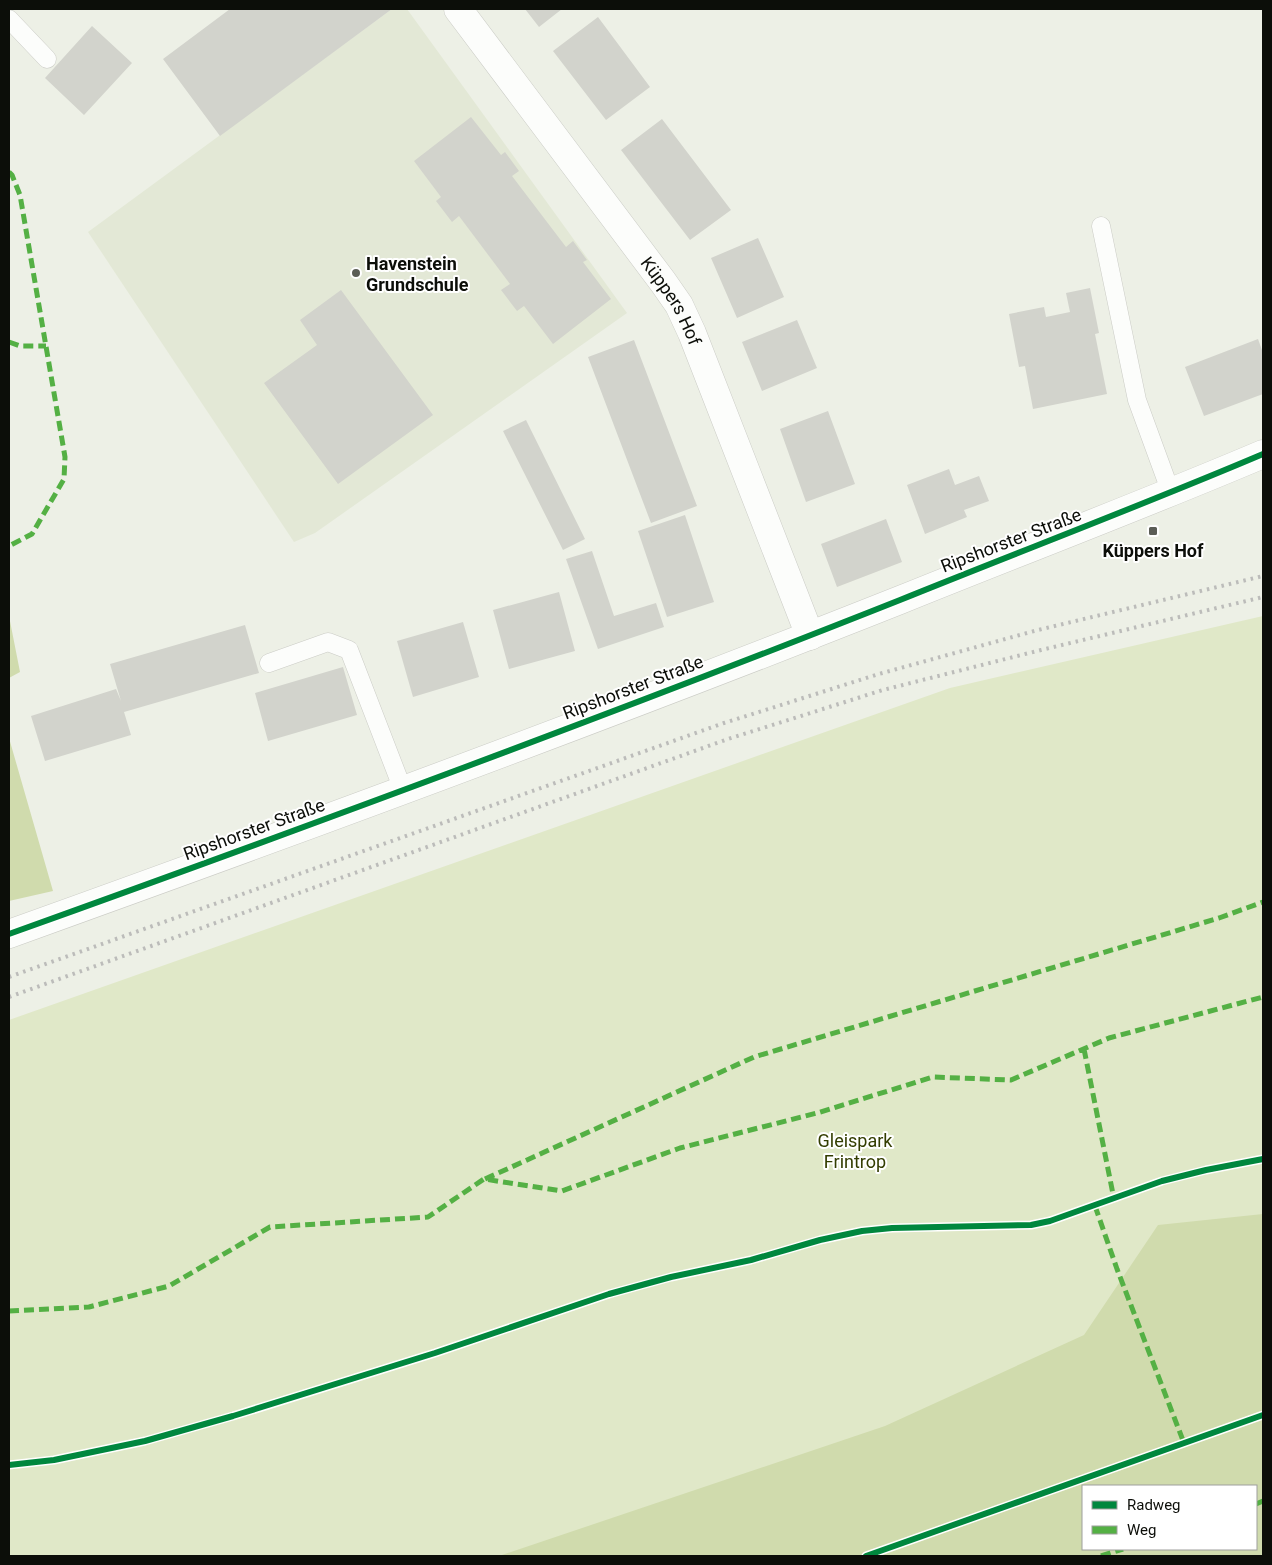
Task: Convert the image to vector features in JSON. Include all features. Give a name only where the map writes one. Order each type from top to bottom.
[{"type":"street","name":"Küppers Hof","points":[[458,9],[679,306],[810,636]]},
{"type":"street","name":"Ripshorster Straße","points":[[9,934],[226,856],[810,636],[1171,493],[1263,454]]},
{"type":"lane","points":[[9,19],[47,59]]},
{"type":"lane","points":[[1101,226],[1137,400],[1171,493]]},
{"type":"lane","points":[[269,663],[328,642],[349,650],[403,790]]},
{"type":"shaded area","name":"Havenstein Grundschule","points":[[392,9],[407,9],[627,313],[315,533],[294,542],[88,232]]},
{"type":"green space","points":[[9,616],[20,672],[9,678]]},
{"type":"green space","name":"Gleispark Frintrop","points":[[1263,616],[1263,1556],[9,1556],[9,1020],[950,688]]},
{"type":"green space","points":[[9,738],[53,891],[9,901]]},
{"type":"green space","points":[[1263,1214],[1263,1556],[499,1556],[885,1426],[1084,1335],[1158,1225]]},
{"type":"building","points":[[230,9],[392,9],[220,136],[163,59]]},
{"type":"building","points":[[525,9],[562,9],[539,27]]},
{"type":"building","points":[[598,17],[650,87],[606,120],[553,51]]},
{"type":"building","points":[[92,26],[132,63],[84,115],[45,78]]},
{"type":"building","points":[[471,117],[501,155],[505,152],[519,171],[512,176],[566,247],[573,241],[587,260],[583,262],[611,299],[553,344],[524,306],[517,311],[501,290],[510,284],[459,216],[452,222],[436,201],[441,197],[414,161]]},
{"type":"building","points":[[662,119],[731,210],[690,240],[621,150]]},
{"type":"building","points":[[758,238],[784,297],[737,318],[711,258]]},
{"type":"building","points":[[1090,288],[1099,333],[1095,334],[1107,394],[1033,409],[1025,366],[1019,367],[1009,314],[1044,307],[1046,317],[1070,312],[1066,293]]},
{"type":"building","points":[[341,290],[433,415],[338,484],[264,383],[317,345],[300,320]]},
{"type":"building","points":[[797,320],[817,368],[762,391],[742,342]]},
{"type":"building","points":[[1258,339],[1263,353],[1263,394],[1204,416],[1185,367]]},
{"type":"building","points":[[634,340],[697,506],[651,523],[588,357]]},
{"type":"building","points":[[828,411],[855,484],[806,502],[780,429]]},
{"type":"building","points":[[526,420],[585,539],[563,550],[503,431]]},
{"type":"building","points":[[949,469],[955,485],[979,476],[989,501],[964,510],[967,517],[925,534],[907,485]]},
{"type":"building","points":[[685,515],[714,602],[667,617],[638,531]]},
{"type":"building","points":[[886,519],[902,562],[837,587],[821,544]]},
{"type":"building","points":[[592,551],[614,616],[656,603],[664,627],[598,649],[566,559]]},
{"type":"building","points":[[559,592],[575,651],[509,669],[493,610]]},
{"type":"building","points":[[463,622],[479,677],[413,697],[397,641]]},
{"type":"building","points":[[245,625],[259,673],[124,712],[131,735],[45,761],[31,716],[116,689],[121,701],[110,664]]},
{"type":"building","points":[[343,667],[357,715],[268,741],[255,693]]},
{"type":"railway","points":[[9,977],[724,723],[879,674],[1038,630],[1263,576]]},
{"type":"railway","points":[[9,997],[728,739],[883,690],[1263,597]]},
{"type":"marked path","points":[[9,172],[20,195],[65,457],[64,479],[32,534],[9,546]]},
{"type":"marked path","points":[[9,342],[20,346],[46,346]]},
{"type":"marked path","points":[[485,1179],[754,1057],[1219,918],[1263,902]]},
{"type":"marked path","points":[[9,1311],[89,1307],[169,1286],[270,1227],[428,1217],[484,1179],[562,1191],[680,1148],[817,1113],[933,1077],[1011,1080],[1109,1038],[1263,997]]},
{"type":"marked path","points":[[1084,1049],[1114,1199]]},
{"type":"marked path","points":[[1095,1206],[1117,1269],[1184,1443]]},
{"type":"marked path","points":[[1257,1504],[1263,1501]]},
{"type":"marked path","points":[[1101,1556],[1120,1550]]},
{"type":"cycle path","points":[[9,934],[567,729],[900,600],[1263,454]]},
{"type":"cycle path","points":[[9,1465],[54,1460],[145,1441],[233,1416],[435,1353],[609,1294],[671,1277],[751,1260],[820,1240],[862,1231],[892,1228],[1031,1225],[1050,1221],[1162,1181],[1263,1159]]},
{"type":"cycle path","points":[[866,1556],[1263,1415]]},
{"type":"place","name":"Havenstein Grundschule","points":[[356,273]]},
{"type":"place","name":"Küppers Hof","points":[[1153,531]]}]
